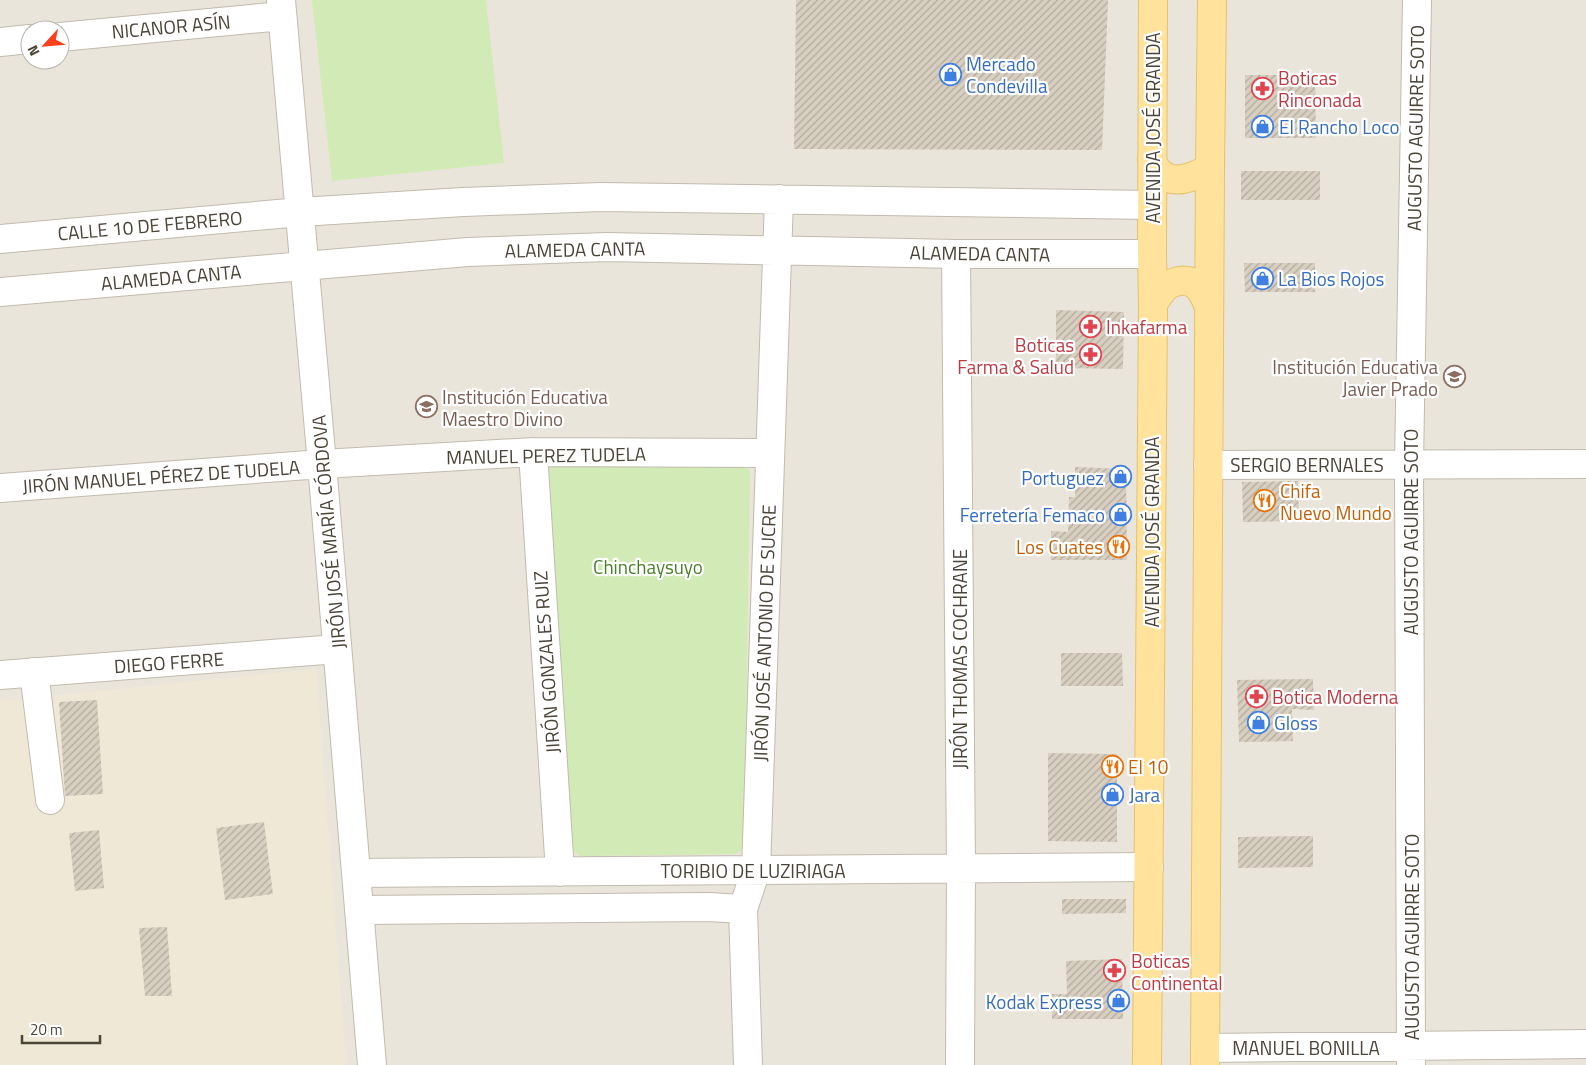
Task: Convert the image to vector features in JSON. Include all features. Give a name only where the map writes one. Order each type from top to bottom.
[{"type":"main road","name":"AVENIDA JOSÉ GRANDA","points":[[1147,1065],[1153,304],[1153,0]]},
{"type":"main road","points":[[1205,1056],[1212,0]]},
{"type":"main road","points":[[1152,160],[1158,171],[1168,177],[1181,180],[1194,177],[1210,168]]},
{"type":"main road","points":[[1153,304],[1168,285],[1188,280],[1203,292],[1209,307]]},
{"type":"street","name":"AUGUSTO AGUIRRE SOTO","points":[[1411,1055],[1409,464],[1417,0]]},
{"type":"street","name":"NICANOR ASÍN","points":[[70,36],[282,8]]},
{"type":"street","name":"JIRÓN JOSÉ MARÍA CÓRDOVA","points":[[282,8],[372,1065]]},
{"type":"street","points":[[0,42],[20,41]]},
{"type":"street","points":[[300,212],[601,196],[1152,205]]},
{"type":"street","name":"JIRÓN JOSÉ ANTONIO DE SUCRE","points":[[748,1065],[743,909],[756,870],[779,199]]},
{"type":"street","name":"CALLE 10 DE FEBRERO","points":[[0,238],[300,212]]},
{"type":"street","name":"ALAMEDA CANTA","points":[[0,292],[468,252],[607,247],[956,254],[1152,254]]},
{"type":"street","name":"JIRÓN THOMAS COCHRANE","points":[[956,254],[961,869],[960,1065]]},
{"type":"street","name":"MANUEL PEREZ TUDELA","points":[[322,464],[532,452],[770,452]]},
{"type":"street","name":"JIRÓN GONZALES RUIZ","points":[[532,452],[560,872]]},
{"type":"street","name":"JIRÓN MANUEL PÉREZ DE TUDELA","points":[[0,488],[322,464]]},
{"type":"street","name":"SERGIO BERNALES","points":[[1208,465],[1586,464]]},
{"type":"street","name":"DIEGO FERRE","points":[[0,674],[337,648]]},
{"type":"street","points":[[34,672],[50,800]]},
{"type":"street","name":"TORIBIO DE LUZIRIAGA","points":[[356,873],[1149,867]]},
{"type":"street","name":"TORIBIO DE LUZIRIAGA","points":[[359,910],[698,907],[743,909]]},
{"type":"street","name":"MANUEL BONILLA","points":[[1205,1056],[1411,1055],[1586,1044]]},
{"type":"shaded area","points":[[0,0],[1586,0],[1586,1065],[0,1065]]},
{"type":"shaded area","points":[[316,669],[346,1065],[0,1065],[0,701]]},
{"type":"green space","points":[[312,0],[486,0],[504,163],[332,181]]},
{"type":"green space","name":"Chinchaysuyo","points":[[543,465],[743,467],[750,470],[744,848],[737,854],[580,856],[571,850]]},
{"type":"building","name":"Mercado Condevilla","points":[[796,0],[1108,0],[1102,150],[794,149]]},
{"type":"building","points":[[1245,75],[1315,75],[1316,138],[1245,138]]},
{"type":"building","points":[[1241,171],[1320,171],[1320,200],[1241,200]]},
{"type":"building","points":[[1244,263],[1315,263],[1315,292],[1245,292]]},
{"type":"building","points":[[1056,310],[1124,312],[1123,369],[1056,368]]},
{"type":"building","points":[[1075,467],[1126,469],[1127,560],[1051,560],[1051,531],[1068,532],[1069,497],[1075,497]]},
{"type":"building","points":[[1298,481],[1299,521],[1243,522],[1242,482]]},
{"type":"building","points":[[1061,653],[1122,653],[1123,686],[1061,686]]},
{"type":"building","points":[[1313,679],[1314,710],[1292,709],[1293,741],[1239,742],[1237,680]]},
{"type":"building","points":[[97,700],[103,794],[65,796],[59,702]]},
{"type":"building","points":[[1048,753],[1117,754],[1117,842],[1048,841]]},
{"type":"building","points":[[264,822],[273,894],[225,900],[216,828]]},
{"type":"building","points":[[99,830],[104,888],[75,891],[69,833]]},
{"type":"building","points":[[1313,836],[1313,867],[1238,868],[1238,837]]},
{"type":"building","points":[[1062,899],[1126,899],[1126,913],[1062,914]]},
{"type":"building","points":[[167,927],[172,996],[145,996],[139,928]]},
{"type":"building","points":[[1122,959],[1123,1019],[1052,1019],[1052,994],[1067,994],[1066,961]]},
{"type":"place","name":"Mercado Condevilla","points":[[950,74]]},
{"type":"place","name":"Boticas Rinconada","points":[[1262,88]]},
{"type":"place","name":"El Rancho Loco","points":[[1263,126]]},
{"type":"place","name":"La Bios Rojos","points":[[1262,278]]},
{"type":"place","name":"Inkafarma","points":[[1090,326]]},
{"type":"place","name":"Boticas Farma & Salud","points":[[1090,355]]},
{"type":"place","name":"Institución Educativa Javier Prado","points":[[1454,377]]},
{"type":"place","name":"Institución Educativa Maestro Divino","points":[[426,407]]},
{"type":"place","name":"Portuguez","points":[[1120,477]]},
{"type":"place","name":"Chifa Nuevo Mundo","points":[[1264,501]]},
{"type":"place","name":"Ferretería Femaco","points":[[1121,514]]},
{"type":"place","name":"Los Cuates","points":[[1119,546]]},
{"type":"place","name":"Botica Moderna","points":[[1256,696]]},
{"type":"place","name":"Gloss","points":[[1258,722]]},
{"type":"place","name":"El 10","points":[[1112,766]]},
{"type":"place","name":"Jara","points":[[1113,794]]},
{"type":"place","name":"Boticas Continental","points":[[1115,971]]},
{"type":"place","name":"Kodak Express","points":[[1118,1001]]}]
